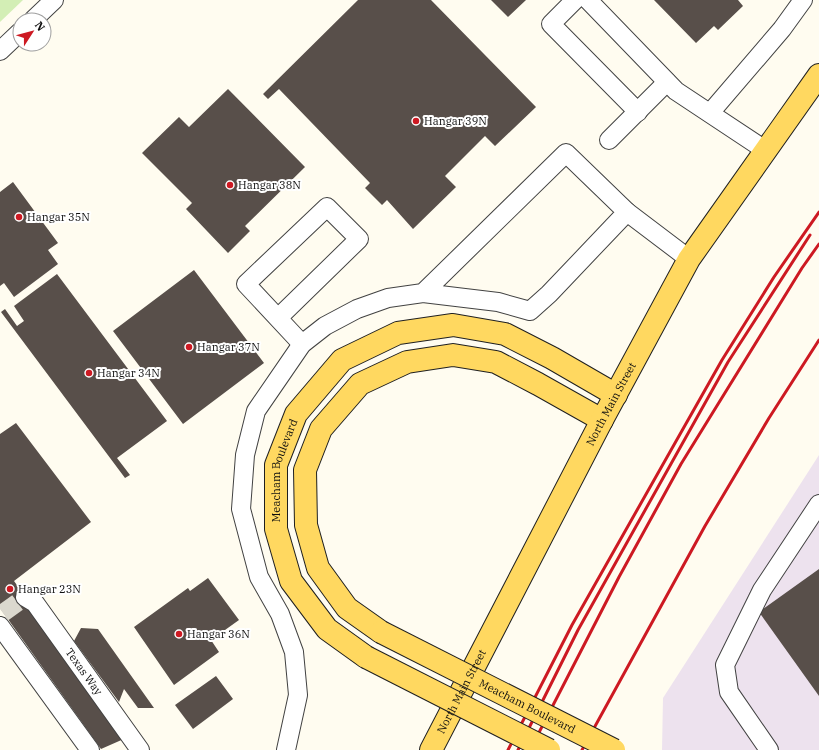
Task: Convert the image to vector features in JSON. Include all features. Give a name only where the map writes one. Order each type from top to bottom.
[{"type":"main road","name":"North Main Street","points":[[431,750],[602,420],[689,259],[819,75]]},
{"type":"main road","name":"Meacham Boulevard","points":[[549,750],[366,657],[327,629],[291,581],[276,529],[276,465],[296,414],[342,360],[398,333],[453,325],[505,334],[552,358],[616,394]]},
{"type":"main road","name":"Meacham Boulevard","points":[[602,420],[496,362],[453,355],[407,362],[360,384],[321,429],[305,470],[306,525],[318,568],[347,608],[381,632],[614,750]]},
{"type":"lane","points":[[41,12],[54,0]]},
{"type":"lane","points":[[574,0],[551,24],[638,112]]},
{"type":"lane","points":[[588,0],[676,91],[765,150]]},
{"type":"lane","points":[[710,113],[782,29],[803,0]]},
{"type":"lane","points":[[0,51],[12,40]]},
{"type":"lane","points":[[609,140],[668,82]]},
{"type":"lane","points":[[423,293],[566,153],[627,212],[689,259]]},
{"type":"lane","points":[[278,318],[359,239],[327,207],[246,284],[302,344]]},
{"type":"lane","points":[[286,750],[298,695],[294,652],[280,614],[259,577],[241,509],[244,455],[256,411],[302,344],[325,326],[357,309],[388,298],[423,293],[498,302],[530,311],[549,294],[627,212]]},
{"type":"lane","points":[[769,750],[728,692],[725,665],[762,590],[819,504]]},
{"type":"lane","name":"Texas Way","points":[[25,597],[35,603],[140,750]]},
{"type":"lane","points":[[1,619],[90,750]]},
{"type":"shaded area","points":[[819,455],[819,750],[662,750],[663,698]]},
{"type":"green space","points":[[0,0],[23,0],[0,22]]},
{"type":"building","name":"Hangar 39N","points":[[358,0],[431,0],[536,107],[495,146],[485,136],[445,176],[456,187],[413,229],[387,200],[382,205],[365,188],[370,183],[279,89],[268,99],[263,94]]},
{"type":"building","points":[[491,0],[526,0],[508,17]]},
{"type":"building","points":[[654,0],[738,0],[743,6],[718,30],[714,26],[696,43]]},
{"type":"building","name":"Hangar 38N","points":[[228,89],[305,167],[245,226],[250,231],[228,253],[186,209],[192,203],[142,153],[179,117],[189,127]]},
{"type":"building","name":"Hangar 35N","points":[[13,182],[58,243],[48,250],[58,264],[14,297],[4,283],[0,286],[0,192]]},
{"type":"building","name":"Hangar 37N","points":[[194,270],[264,363],[183,424],[113,331]]},
{"type":"building","name":"Hangar 34N","points":[[57,274],[167,421],[117,458],[130,475],[125,478],[1,312],[5,309],[17,326],[24,321],[14,306]]},
{"type":"building","name":"Hangar 23N","points":[[16,423],[91,522],[14,581],[126,738],[101,749],[0,608],[0,434]]},
{"type":"building","points":[[819,569],[819,696],[759,612]]},
{"type":"building","name":"Hangar 36N","points":[[208,578],[239,620],[211,640],[219,652],[174,685],[134,627],[188,588],[190,591]]},
{"type":"building","points":[[81,628],[98,629],[154,708],[138,708],[124,689],[119,702],[74,641]]},
{"type":"building","points":[[216,676],[233,699],[193,729],[175,705]]},
{"type":"tunnel","points":[[3,613],[25,597]]},
{"type":"railway","points":[[508,750],[572,625],[722,360],[774,277],[819,212]]},
{"type":"railway","points":[[518,750],[578,630],[728,362],[810,235]]},
{"type":"railway","points":[[530,750],[619,577],[681,464],[802,268],[819,244]]},
{"type":"railway","points":[[582,750],[705,526],[769,418],[819,340]]},
{"type":"place","name":"Hangar 39N","points":[[416,121]]},
{"type":"place","name":"Hangar 38N","points":[[230,185]]},
{"type":"place","name":"Hangar 35N","points":[[19,217]]},
{"type":"place","name":"Hangar 37N","points":[[189,347]]},
{"type":"place","name":"Hangar 34N","points":[[89,373]]},
{"type":"place","name":"Hangar 23N","points":[[10,589]]},
{"type":"place","name":"Hangar 36N","points":[[179,634]]}]
